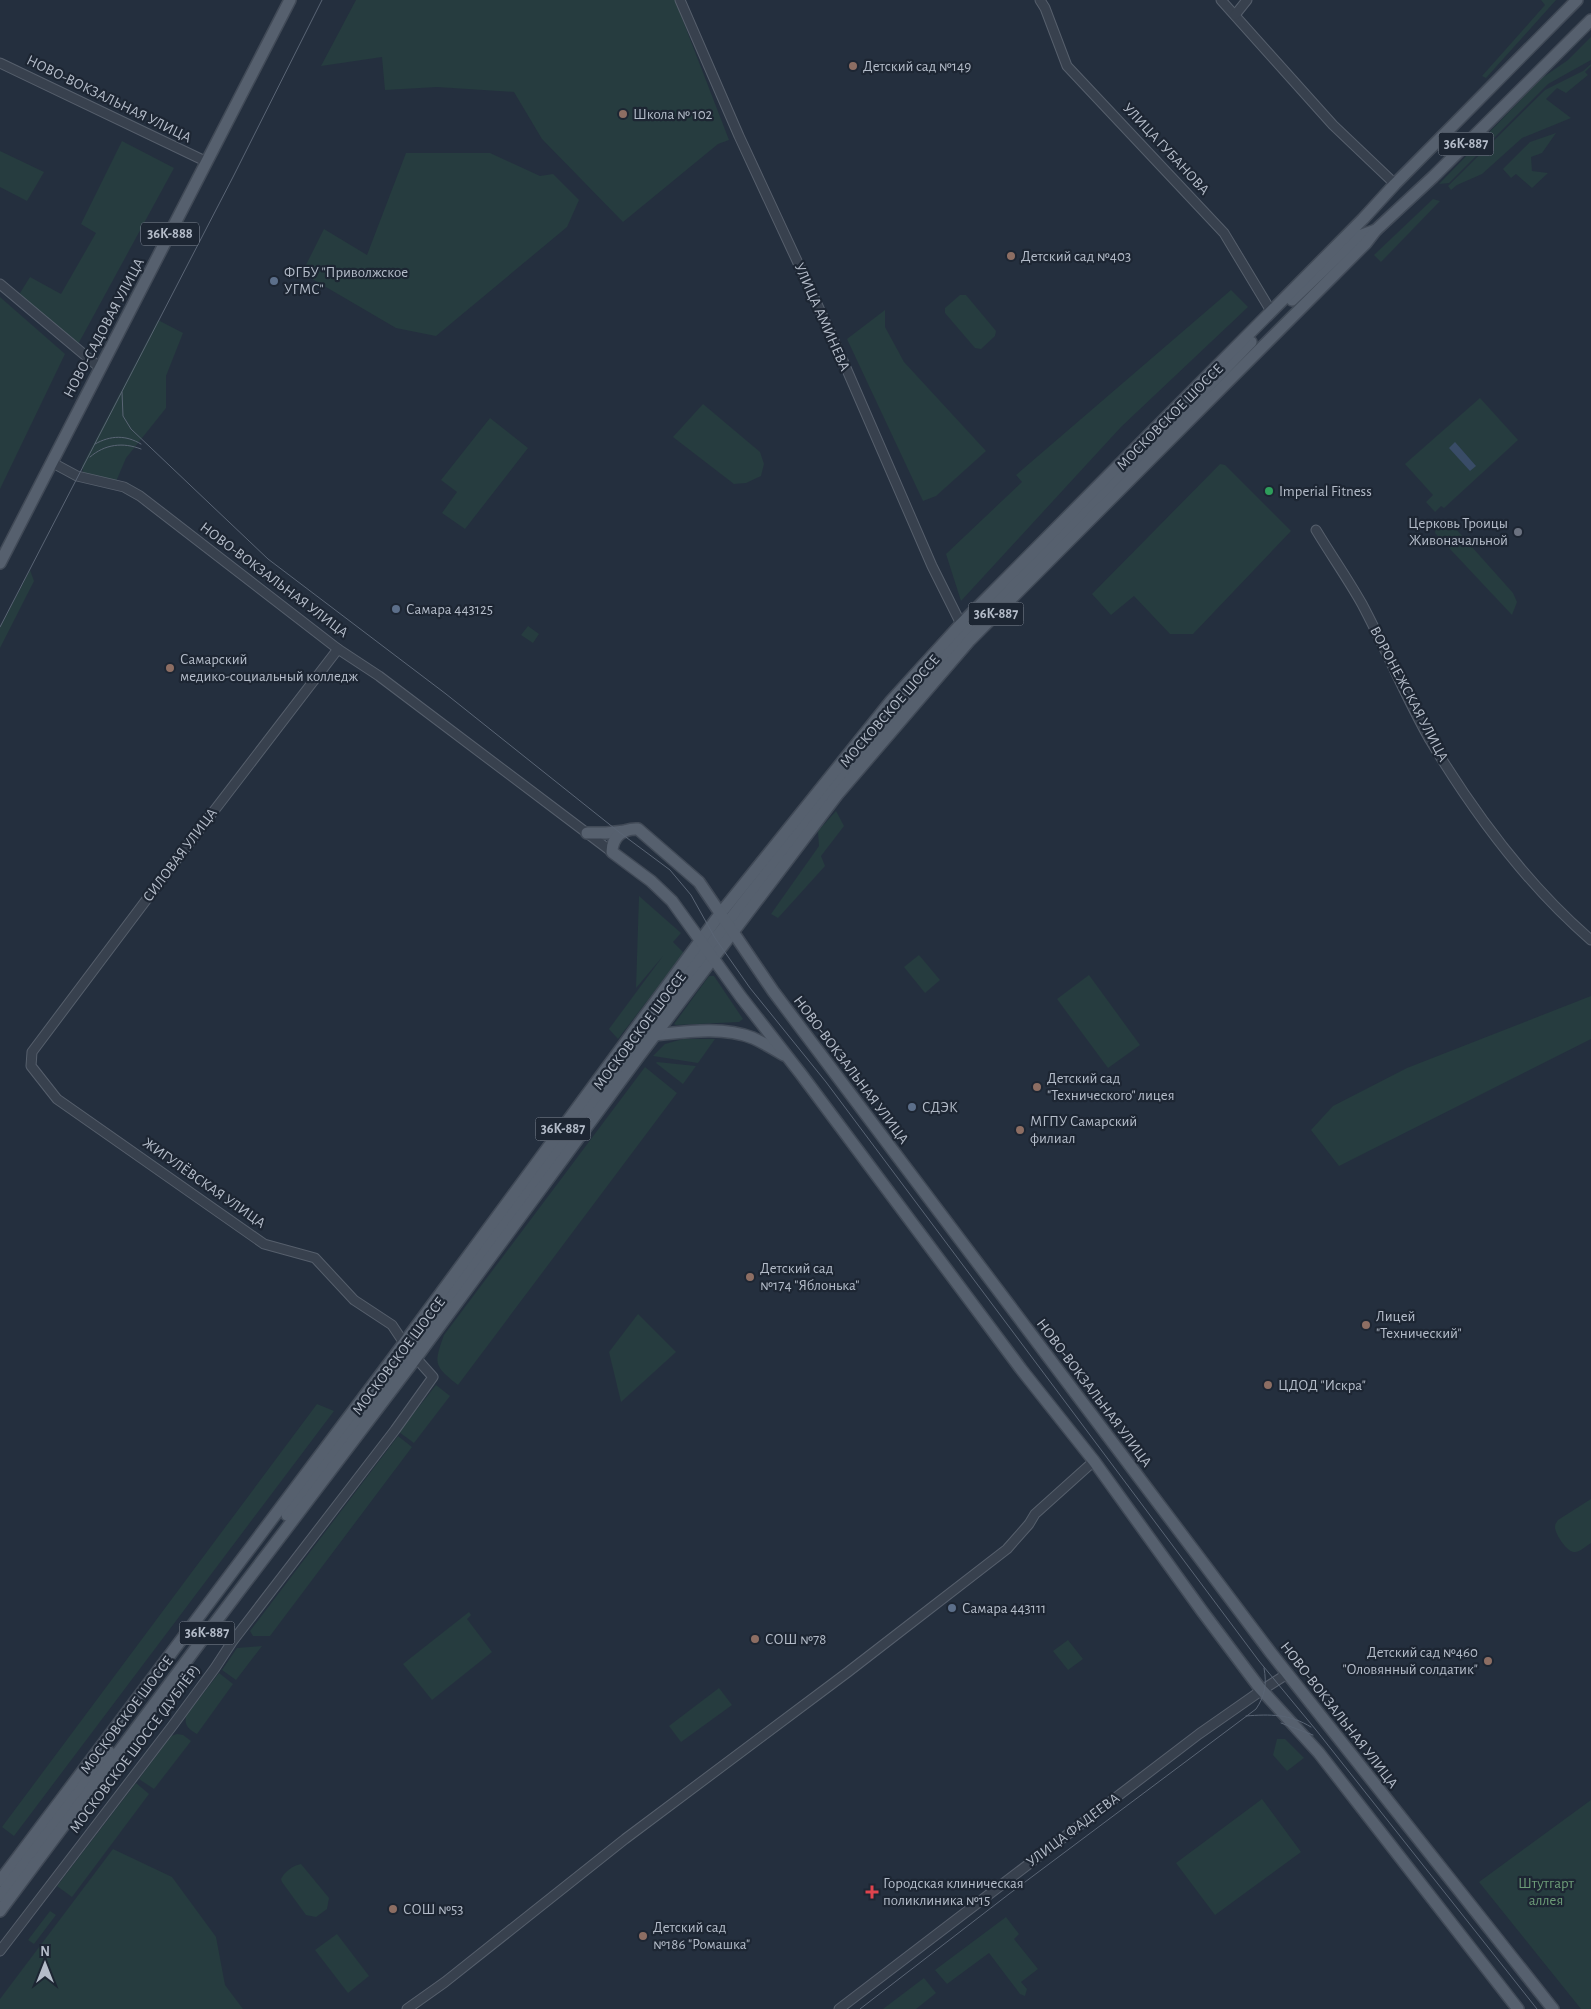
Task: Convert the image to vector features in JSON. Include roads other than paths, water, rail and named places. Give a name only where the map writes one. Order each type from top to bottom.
[{"type":"main road","name":"НОВО-САДОВАЯ УЛИЦА","points":[[0,563],[99,367],[290,0]]},
{"type":"main road","name":"МОСКОВСКОЕ ШОССЕ","points":[[0,1896],[410,1350],[726,924],[831,790],[964,628],[1131,466],[1395,184],[1576,1]]},
{"type":"main road","name":"МОСКОВСКОЕ ШОССЕ","points":[[726,924],[970,640],[1366,243],[1376,230],[1591,20]]},
{"type":"main road","name":"МОСКОВСКОЕ ШОССЕ","points":[[1359,236],[1363,219]]},
{"type":"main road","name":"МОСКОВСКОЕ ШОССЕ","points":[[1272,314],[1359,236],[1376,230]]},
{"type":"main road","name":"НОВО-ВОКЗАЛЬНАЯ УЛИЦА","points":[[625,830],[638,829],[700,882],[726,924],[773,991],[1287,1674],[1553,2009]]},
{"type":"main road","points":[[588,834],[625,830]]},
{"type":"main road","points":[[612,852],[615,840],[625,830]]},
{"type":"main road","name":"НОВО-ВОКЗАЛЬНАЯ УЛИЦА","points":[[612,852],[672,901],[741,997],[1021,1369],[1094,1461],[1202,1611],[1262,1690],[1319,1753],[1518,2009]]},
{"type":"main road","name":"МОСКОВСКОЕ ШОССЕ","points":[[0,1881],[410,1350],[650,1035],[708,949]]},
{"type":"main road","points":[[650,1035],[711,1031],[734,1033],[753,1038],[789,1059]]},
{"type":"main road","name":"МОСКОВСКОЕ ШОССЕ","points":[[0,1911],[208,1632],[410,1350]]},
{"type":"street","name":"УЛИЦА АМИНЕВА","points":[[680,0],[739,136],[837,347],[912,522],[964,628]]},
{"type":"street","name":"УЛИЦА ГУБАНОВА","points":[[1040,0],[1045,8],[1067,66],[1224,233],[1272,314]]},
{"type":"street","points":[[1222,0],[1333,125],[1365,158],[1395,184]]},
{"type":"street","points":[[1235,15],[1247,0]]},
{"type":"street","name":"НОВО-ВОКЗАЛЬНАЯ УЛИЦА","points":[[0,63],[205,162]]},
{"type":"street","points":[[0,284],[99,367]]},
{"type":"street","name":"НОВО-ВОКЗАЛЬНАЯ УЛИЦА","points":[[51,462],[78,476],[124,487],[140,496],[338,649],[379,676],[612,852]]},
{"type":"street","name":"ВОРОНЕЖСКАЯ УЛИЦА","points":[[1316,530],[1362,604],[1430,740],[1479,815],[1538,890],[1591,940]]},
{"type":"street","name":"СИЛОВАЯ УЛИЦА","points":[[31,1066],[32,1052],[338,649]]},
{"type":"street","name":"ЖИГУЛЁВСКАЯ УЛИЦА","points":[[31,1066],[57,1099],[264,1244],[315,1258],[354,1300],[392,1325],[410,1350]]},
{"type":"street","name":"МОСКОВСКОЕ ШОССЕ (ДУБЛЁР)","points":[[0,1951],[173,1725],[232,1642],[395,1430],[433,1377],[410,1350]]},
{"type":"street","points":[[408,2009],[445,1982],[625,1839],[848,1672],[1007,1549],[1029,1524],[1035,1514],[1094,1461]]},
{"type":"street","name":"УЛИЦА ФАДЕЕВА","points":[[839,2009],[1199,1734],[1287,1674]]},
{"type":"water","points":[[1455,442],[1476,466],[1470,471],[1449,448]]},
{"type":"tram line","points":[[0,627],[233,177],[322,0]]},
{"type":"tram line","points":[[122,392],[123,416],[131,429],[268,559],[446,694],[619,832],[670,870],[691,895],[715,938],[750,988],[826,1082],[1259,1661],[1537,2009]]},
{"type":"tram line","points":[[95,444],[118,437],[130,439],[141,444]]},
{"type":"tram line","points":[[90,457],[102,449],[114,446],[128,445],[141,449]]},
{"type":"tram line","points":[[860,2009],[1009,1894],[1256,1709],[1264,1690],[1264,1668]]},
{"type":"tram line","points":[[1246,1716],[1288,1717],[1311,1727]]},
{"type":"tram line","points":[[1281,1723],[1313,1735]]},
{"type":"place","name":"Детский сад №149","points":[[853,66]]},
{"type":"place","name":"Школа № 102","points":[[623,114]]},
{"type":"place","name":"Детский сад №403","points":[[1011,256]]},
{"type":"place","name":"ФГБУ \"Приволжское УГМС\"","points":[[274,281]]},
{"type":"place","name":"Imperial Fitness","points":[[1269,491]]},
{"type":"place","name":"Церковь Троицы Живоначальной","points":[[1518,532]]},
{"type":"place","name":"Самара 443125","points":[[396,609]]},
{"type":"place","name":"Самарский медико-социальный колледж","points":[[170,668]]},
{"type":"place","name":"Детский сад \"Технического\" лицея","points":[[1037,1087]]},
{"type":"place","name":"СДЭК","points":[[912,1107]]},
{"type":"place","name":"МГПУ Самарский филиал","points":[[1020,1130]]},
{"type":"place","name":"Детский сад №174 \"Яблонька\"","points":[[750,1277]]},
{"type":"place","name":"Лицей \"Технический\"","points":[[1366,1325]]},
{"type":"place","name":"ЦДОД \"Искра\"","points":[[1268,1385]]},
{"type":"place","name":"Самара 443111","points":[[952,1608]]},
{"type":"place","name":"СОШ №78","points":[[755,1639]]},
{"type":"place","name":"Детский сад №460 \"Оловянный солдатик\"","points":[[1488,1661]]},
{"type":"place","name":"Городская клиническая поликлиника №15","points":[[872,1892]]},
{"type":"place","name":"СОШ №53","points":[[393,1909]]},
{"type":"place","name":"Детский сад №186 \"Ромашка\"","points":[[643,1936]]},
{"type":"park label","name":"Штутгарт аллея","points":[[1546,1892]]}]
